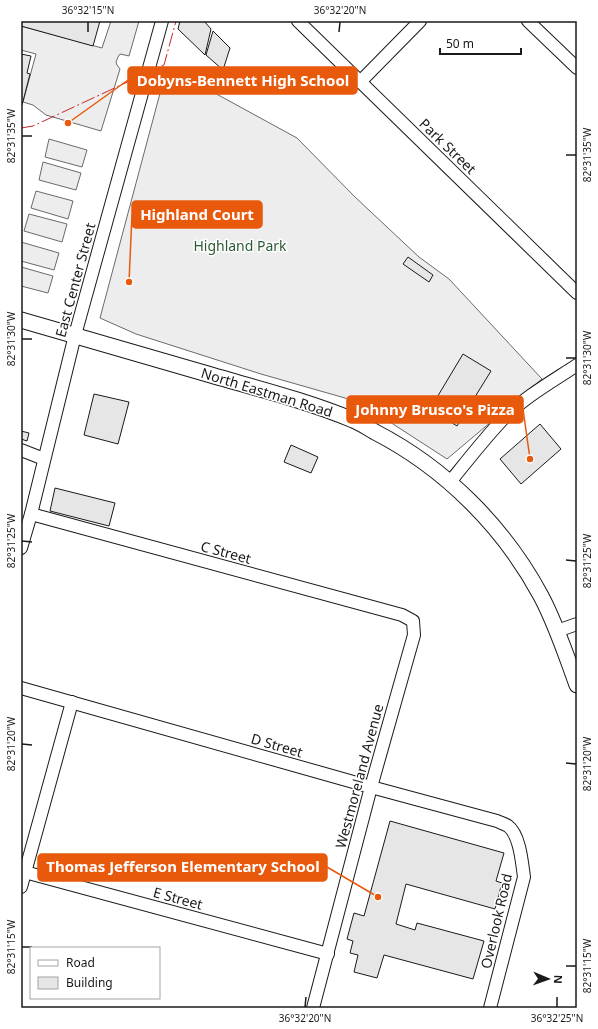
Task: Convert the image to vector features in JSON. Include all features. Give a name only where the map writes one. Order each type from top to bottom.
[{"type":"main road","name":"North Eastman Road","points":[[21,320],[325,409],[355,421],[411,453],[450,482],[481,513],[511,548],[541,596],[557,631],[577,685]]},
{"type":"street","name":"East Center Street","points":[[21,548],[31,514],[75,336],[162,21]]},
{"type":"street","name":"Park Street","points":[[298,21],[577,293]]},
{"type":"street","points":[[360,82],[420,21]]},
{"type":"street","points":[[528,21],[577,68]]},
{"type":"street","points":[[450,482],[504,418],[531,396],[577,365]]},
{"type":"street","points":[[21,450],[44,459]]},
{"type":"street","name":"C Street","points":[[31,514],[402,615],[413,621]]},
{"type":"street","name":"Westmoreland Avenue","points":[[313,1008],[371,786],[414,635],[413,621]]},
{"type":"street","points":[[557,631],[577,624]]},
{"type":"street","name":"D Street","points":[[21,688],[497,821],[509,827],[518,841]]},
{"type":"street","points":[[21,887],[23,872],[72,702]]},
{"type":"street","name":"Overlook Road","points":[[490,1008],[524,876],[518,841]]},
{"type":"street","name":"E Street","points":[[23,872],[328,954]]},
{"type":"shaded area","points":[[111,21],[139,21],[129,56],[120,54],[116,62],[120,69],[101,131],[46,115],[33,105],[23,102],[36,54],[21,50],[21,26],[102,48]]},
{"type":"shaded area","name":"Highland Park","points":[[167,67],[297,138],[355,197],[419,257],[449,279],[542,379],[447,459],[359,402],[261,374],[136,334],[100,318]]},
{"type":"shaded area","points":[[49,139],[87,150],[82,167],[45,157]]},
{"type":"shaded area","points":[[43,162],[81,173],[76,190],[39,180]]},
{"type":"shaded area","points":[[36,191],[73,201],[68,219],[31,208]]},
{"type":"shaded area","points":[[29,214],[67,224],[62,242],[24,231]]},
{"type":"shaded area","points":[[21,242],[59,253],[54,270],[21,261]]},
{"type":"shaded area","points":[[21,267],[53,276],[48,293],[21,286]]},
{"type":"building","points":[[21,21],[100,21],[93,46],[21,26]]},
{"type":"building","points":[[180,21],[204,21],[211,29],[205,55],[178,29]]},
{"type":"building","points":[[213,31],[230,48],[223,70],[206,55]]},
{"type":"building","points":[[21,54],[31,56],[27,73],[30,74],[22,105],[21,105]]},
{"type":"building","points":[[408,257],[433,275],[429,282],[403,264]]},
{"type":"building","points":[[463,354],[491,371],[457,426],[430,409]]},
{"type":"building","points":[[94,394],[129,402],[118,444],[84,435]]},
{"type":"building","points":[[540,424],[561,449],[521,484],[500,459]]},
{"type":"building","points":[[21,431],[29,433],[27,441],[21,439]]},
{"type":"building","points":[[291,445],[318,457],[311,473],[284,462]]},
{"type":"building","points":[[55,488],[115,503],[109,526],[50,511]]},
{"type":"building","points":[[390,821],[504,853],[496,881],[502,883],[495,909],[406,884],[396,924],[415,930],[417,923],[484,941],[473,979],[384,955],[377,978],[354,972],[358,955],[350,953],[353,941],[347,939],[354,913],[364,916]]},
{"type":"power","points":[[21,128],[33,126],[164,65],[176,21]]},
{"type":"place","name":"Dobyns-Bennett High School","points":[[68,123]]},
{"type":"place","name":"Highland Court","points":[[129,282]]},
{"type":"place","name":"Johnny Brusco's Pizza","points":[[530,459]]},
{"type":"place","name":"Thomas Jefferson Elementary School","points":[[378,897]]}]
